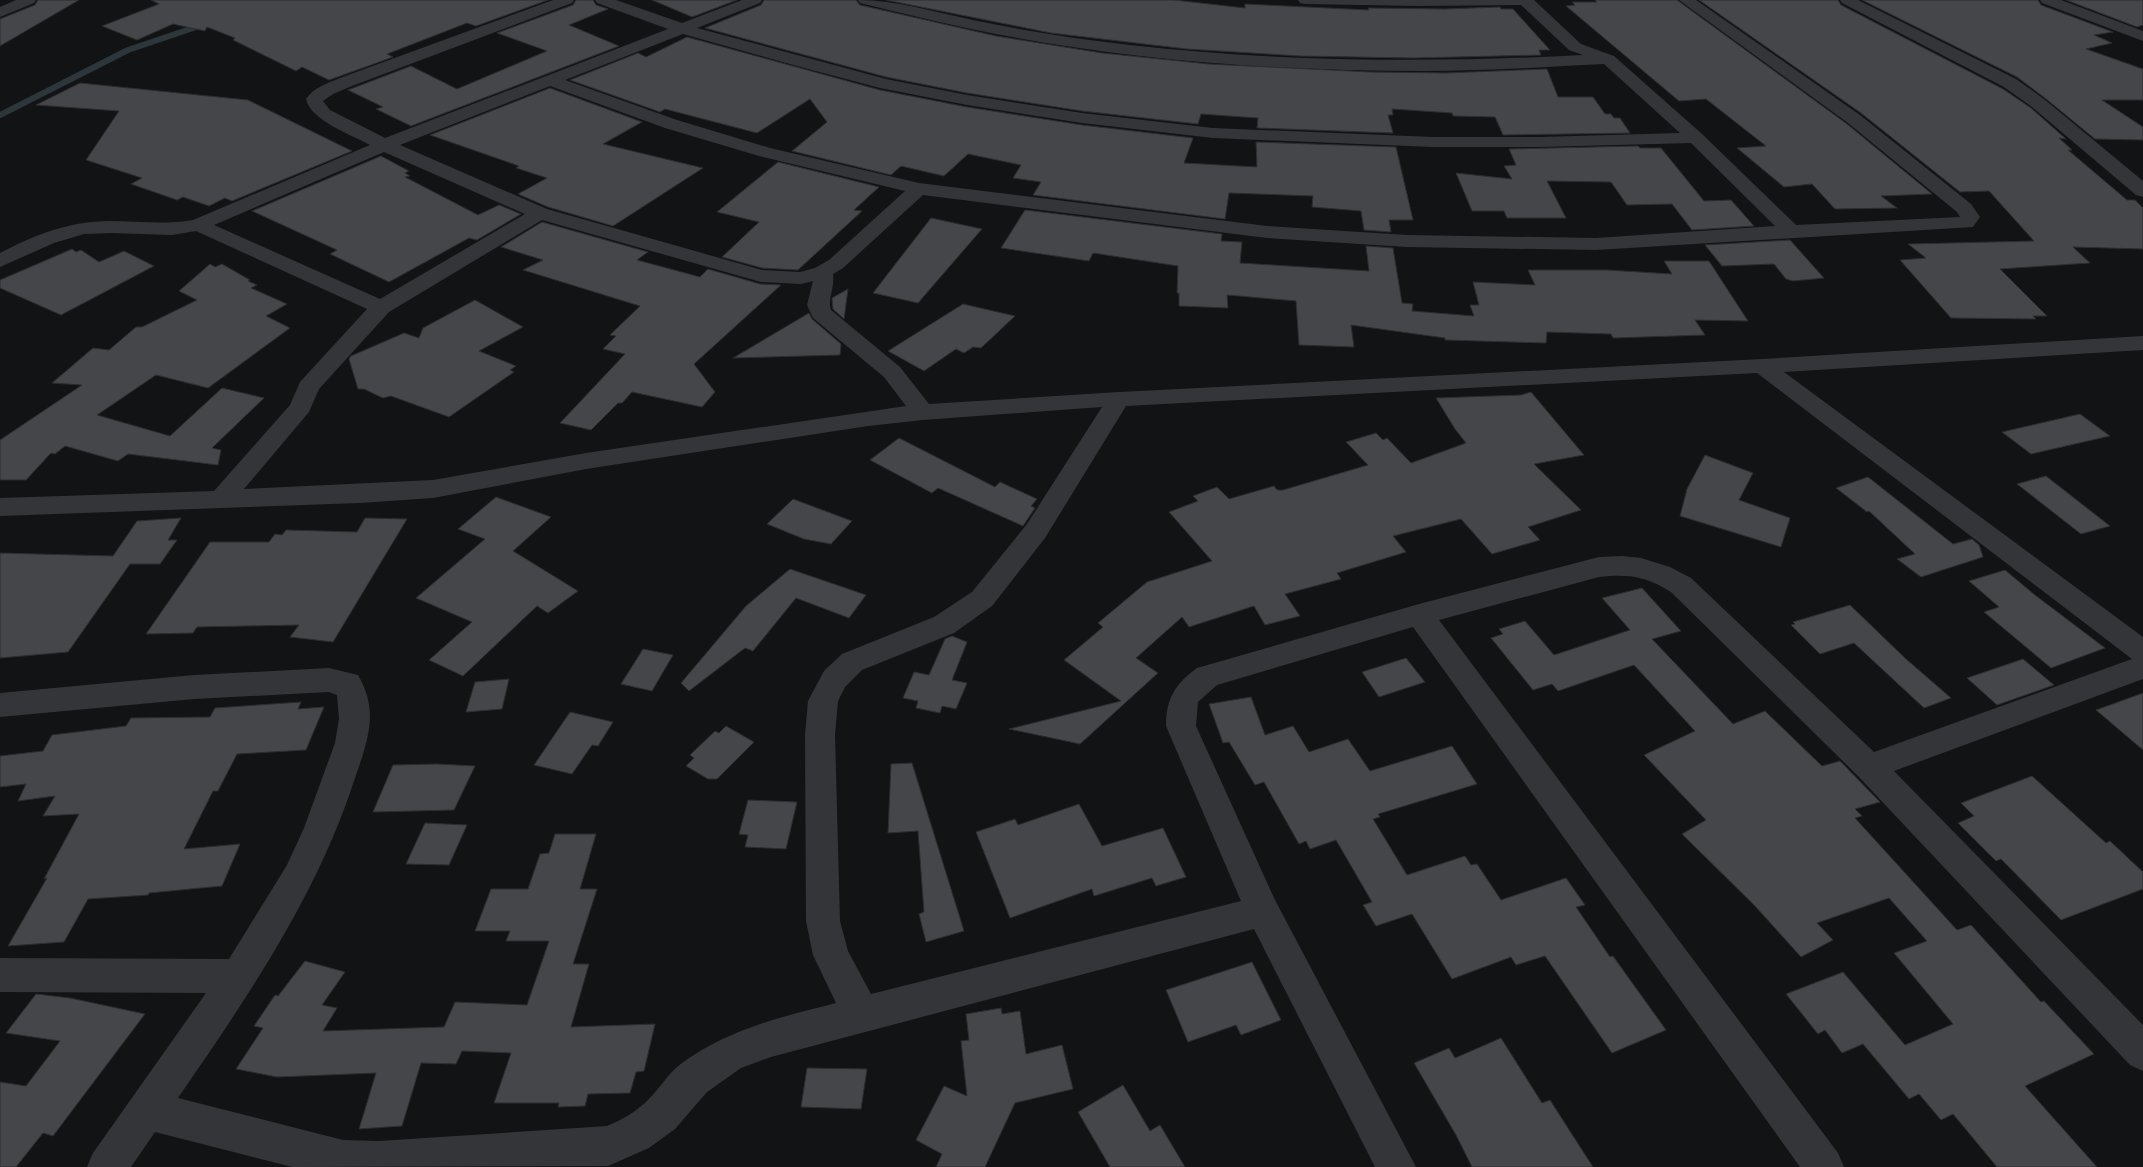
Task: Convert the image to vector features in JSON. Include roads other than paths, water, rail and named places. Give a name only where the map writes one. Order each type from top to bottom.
[{"type":"street","points":[[0,12],[29,0]]},
{"type":"street","points":[[567,0],[346,82],[327,90],[314,100],[315,104],[324,114],[384,145],[540,213],[761,276],[801,278],[822,272],[836,264],[919,188]]},
{"type":"street","points":[[602,0],[684,29],[803,63],[886,84],[967,100],[1082,118],[1195,131],[1433,142],[1540,142],[1696,138]]},
{"type":"street","points":[[0,262],[52,235],[76,229],[100,226],[179,230],[198,225],[384,145],[755,0]]},
{"type":"street","points":[[865,0],[906,11],[1021,34],[1113,48],[1214,58],[1402,66],[1608,60]]},
{"type":"street","points":[[1305,0],[1408,2],[1525,0],[1575,47],[1608,60],[1696,138],[1791,231]]},
{"type":"street","points":[[550,80],[670,124],[765,152],[919,188],[1267,232],[1408,241],[1596,244],[1791,231],[1956,225],[1966,223],[1970,217],[1964,208],[1854,119],[1686,0]]},
{"type":"street","points":[[1847,0],[2010,83],[2038,103],[2143,192]]},
{"type":"street","points":[[2047,0],[2143,36]]},
{"type":"street","points":[[222,498],[301,407],[308,387],[381,307],[540,213]]},
{"type":"street","points":[[198,225],[381,307]]},
{"type":"street","points":[[822,272],[824,284],[818,305],[821,313],[892,372],[923,412]]},
{"type":"street","points":[[0,507],[360,494],[433,489],[586,461],[868,418],[923,412],[1119,399],[1762,366],[2143,343]]},
{"type":"street","points":[[1762,366],[2143,652]]},
{"type":"street","points":[[862,1015],[831,955],[823,921],[820,735],[823,701],[834,679],[852,662],[944,625],[982,599],[1036,531],[1119,399]]},
{"type":"street","points":[[1396,1167],[1263,911],[1181,726],[1181,706],[1190,688],[1206,676],[1419,615],[1599,567],[1622,564],[1644,567],[1665,574],[1681,585],[1869,767],[2143,1052]]},
{"type":"street","points":[[1419,615],[1824,1167]]},
{"type":"street","points":[[1869,767],[2143,667]]},
{"type":"street","points":[[0,706],[203,686],[329,680],[348,683],[354,695],[354,719],[349,751],[328,810],[299,875],[239,976],[107,1167]]},
{"type":"street","points":[[146,1110],[343,1160],[379,1161],[608,1146],[635,1134],[661,1115],[693,1078],[729,1054],[771,1038],[1263,911]]},
{"type":"street","points":[[0,975],[239,976]]},
{"type":"waterway","points":[[0,115],[128,50],[205,24]]}]
